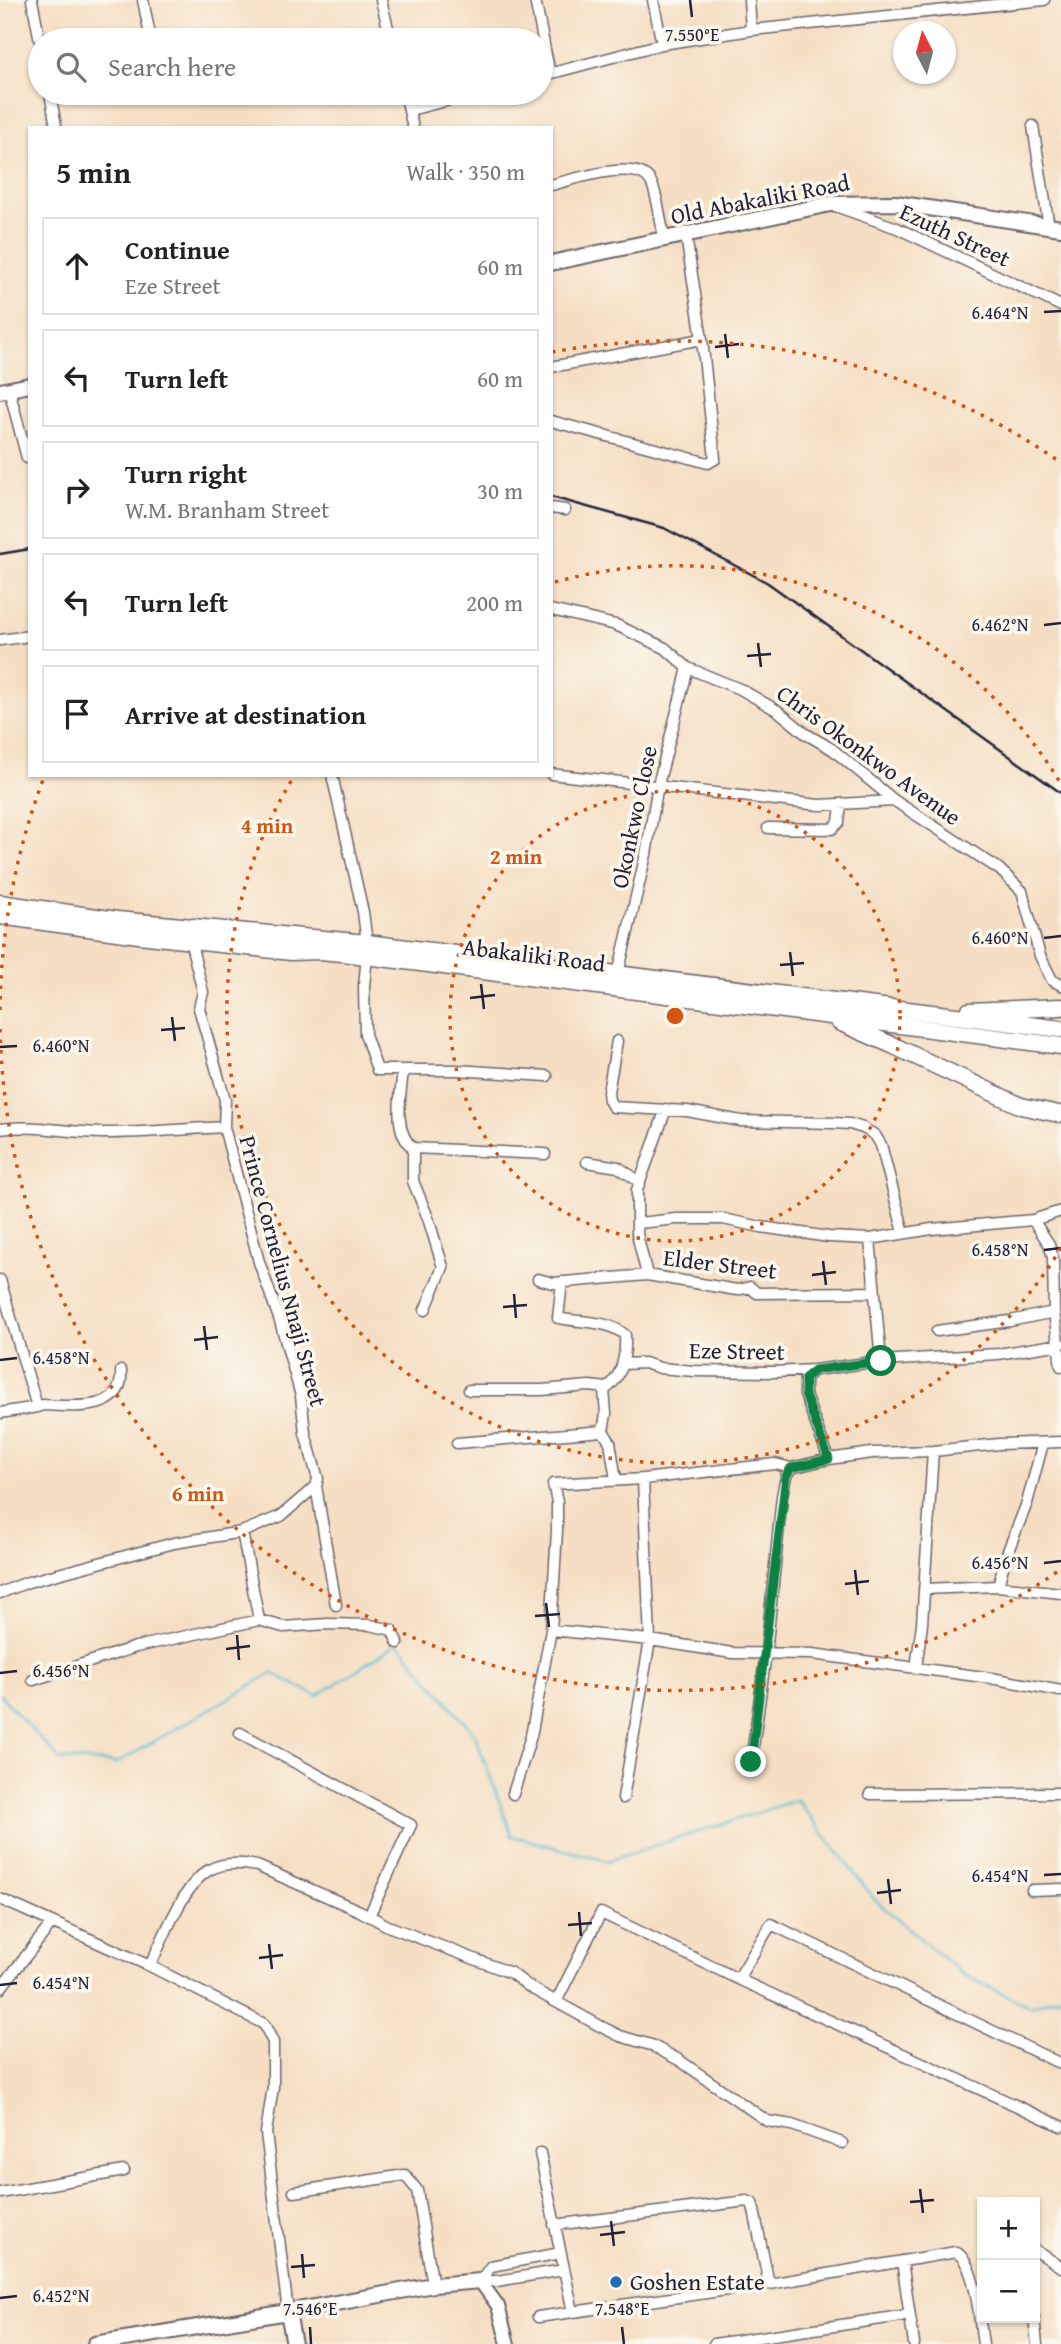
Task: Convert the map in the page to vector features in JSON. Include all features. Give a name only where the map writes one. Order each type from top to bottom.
[{"type":"highway","name":"Abakaliki Road","points":[[0,903],[367,950],[824,1016],[1061,1046]]},
{"type":"highway","name":"Abakaliki Road","points":[[0,916],[139,935],[291,951],[367,950],[618,974],[1061,1029]]},
{"type":"highway","points":[[925,1014],[1061,1007]]},
{"type":"highway","points":[[824,1016],[1021,1106],[1059,1114]]},
{"type":"main road","name":"Old Abakaliki Road","points":[[553,263],[830,204],[895,203],[1055,227]]},
{"type":"main road","points":[[5,390],[28,384]]},
{"type":"main road","points":[[95,2344],[288,2312],[433,2284],[480,2281]]},
{"type":"main road","points":[[288,2312],[294,2344]]},
{"type":"street","points":[[32,0],[37,28]]},
{"type":"street","points":[[143,0],[149,28]]},
{"type":"street","points":[[381,0],[388,28]]},
{"type":"street","points":[[535,0],[539,28]]},
{"type":"street","points":[[653,0],[662,44]]},
{"type":"street","points":[[749,0],[751,30]]},
{"type":"street","points":[[553,73],[662,44],[751,30],[1044,0]]},
{"type":"street","points":[[52,105],[56,126]]},
{"type":"street","points":[[409,105],[413,126]]},
{"type":"street","points":[[410,110],[430,105]]},
{"type":"street","points":[[1033,126],[1055,227]]},
{"type":"street","points":[[553,185],[614,171],[628,170],[645,175],[651,183],[665,241]]},
{"type":"street","name":"Ezuth Street","points":[[830,204],[897,228],[1061,306]]},
{"type":"street","points":[[553,422],[712,463],[715,459],[702,339],[686,236]]},
{"type":"street","points":[[553,367],[702,339]]},
{"type":"street","points":[[5,390],[27,458]]},
{"type":"street","points":[[553,508],[565,510]]},
{"type":"street","name":"Chris Okonkwo Avenue","points":[[553,610],[616,625],[665,648],[688,668],[742,690],[778,711],[806,734],[832,749],[895,802],[1014,881],[1022,891],[1033,936],[1045,967],[1052,980],[1061,985]]},
{"type":"street","points":[[0,640],[28,636]]},
{"type":"street","name":"Okonkwo Close","points":[[618,974],[646,854],[658,785],[688,668]]},
{"type":"street","points":[[553,774],[802,803],[841,805],[895,802]]},
{"type":"street","points":[[332,777],[363,912],[367,950],[365,1034],[377,1070],[456,1070],[547,1076]]},
{"type":"street","points":[[768,828],[832,830],[839,822],[841,805]]},
{"type":"street","name":"Prince Cornelius Nnaji Street","points":[[190,940],[203,992],[198,1008],[225,1100],[223,1127],[259,1262],[301,1396],[305,1433],[318,1479],[316,1486],[336,1605]]},
{"type":"street","points":[[617,1041],[609,1100],[613,1107],[666,1109],[741,1121],[850,1124],[875,1135],[881,1145],[904,1233]]},
{"type":"street","points":[[402,1070],[402,1130],[405,1140],[413,1148],[545,1154]]},
{"type":"street","points":[[647,1275],[637,1234],[637,1190],[666,1109]]},
{"type":"street","points":[[0,1129],[101,1133],[223,1127]]},
{"type":"street","points":[[413,1148],[413,1181],[443,1266],[425,1310]]},
{"type":"street","points":[[587,1162],[618,1167],[640,1182]]},
{"type":"street","points":[[639,1223],[676,1219],[723,1219],[829,1237],[870,1238],[1032,1220],[1061,1211]]},
{"type":"street","points":[[1032,1220],[1049,1244],[1054,1258],[1054,1312],[1061,1366]]},
{"type":"street","points":[[870,1238],[881,1361]]},
{"type":"street","name":"Elder Street","points":[[538,1279],[553,1283],[647,1275],[737,1290],[750,1287],[757,1293],[875,1292]]},
{"type":"street","points":[[0,1280],[37,1407]]},
{"type":"street","points":[[562,1282],[558,1318],[597,1323],[625,1335],[624,1364],[615,1381],[604,1390],[606,1414],[603,1431],[610,1442],[616,1480]]},
{"type":"street","points":[[937,1331],[1054,1312]]},
{"type":"street","name":"Eze Street","points":[[624,1364],[645,1363],[660,1368],[694,1371],[815,1370],[881,1361],[998,1354],[1060,1344]]},
{"type":"street","points":[[815,1370],[805,1378],[805,1395],[829,1459]]},
{"type":"street","points":[[0,1413],[43,1405],[87,1406],[108,1399],[122,1382],[121,1371]]},
{"type":"street","points":[[468,1390],[542,1390],[589,1386],[607,1388]]},
{"type":"street","points":[[457,1443],[603,1431]]},
{"type":"street","points":[[513,1794],[531,1736],[551,1630],[557,1531],[553,1484],[643,1479],[775,1464],[791,1468],[872,1453],[1061,1442]]},
{"type":"street","points":[[998,1586],[1006,1556],[1027,1503],[1043,1443]]},
{"type":"street","points":[[916,1668],[933,1451]]},
{"type":"street","points":[[751,1762],[766,1653],[782,1496],[786,1476],[791,1468]]},
{"type":"street","points":[[623,1798],[650,1640],[643,1479]]},
{"type":"street","points":[[0,1593],[28,1581],[174,1543],[242,1532],[281,1516],[316,1486]]},
{"type":"street","points":[[242,1532],[259,1620]]},
{"type":"street","points":[[924,1589],[998,1586],[1061,1593]]},
{"type":"street","points":[[33,1680],[136,1647],[259,1620],[283,1627],[370,1625],[392,1630],[398,1643]]},
{"type":"street","points":[[551,1630],[650,1640],[732,1653],[812,1654],[1061,1691]]},
{"type":"street","points":[[240,1733],[411,1825],[369,1916]]},
{"type":"street","points":[[870,1794],[1061,1793]]},
{"type":"street","points":[[150,1966],[179,1904],[209,1870],[238,1863],[257,1866],[388,1926],[510,1973],[531,1988],[620,2036],[651,2045],[679,2060],[767,2121],[792,2125],[842,2143]]},
{"type":"street","points":[[1032,1890],[1061,1889]]},
{"type":"street","points":[[0,1899],[150,1966],[264,2024],[273,2042],[273,2087],[266,2133],[288,2312]]},
{"type":"street","points":[[557,2000],[601,1913],[738,1979],[1061,2126]]},
{"type":"street","points":[[0,1989],[52,1923]]},
{"type":"street","points":[[738,1979],[771,1924],[1061,2064]]},
{"type":"street","points":[[540,2153],[573,2312]]},
{"type":"street","points":[[0,2193],[124,2171]]},
{"type":"street","points":[[294,2192],[405,2175],[417,2190],[433,2284]]},
{"type":"street","points":[[554,2225],[747,2201],[752,2203],[754,2210],[769,2284]]},
{"type":"street","points":[[538,2317],[769,2284],[956,2252],[967,2263],[972,2277],[983,2344]]},
{"type":"street","points":[[480,2281],[491,2266],[561,2253]]},
{"type":"street","points":[[1040,2253],[1061,2266]]},
{"type":"street","points":[[902,2261],[914,2344]]},
{"type":"street","points":[[480,2281],[497,2281],[564,2270]]},
{"type":"street","points":[[480,2281],[498,2306],[508,2344]]},
{"type":"street","points":[[713,2344],[908,2315]]},
{"type":"street","points":[[1035,2323],[1037,2344]]},
{"type":"waterway","points":[[0,1695],[59,1759],[117,1763],[272,1673],[317,1696],[398,1643],[475,1735],[512,1836],[607,1861],[797,1800],[876,1901],[962,1974],[1031,2007],[1061,1996]]},
{"type":"railway","points":[[553,498],[664,528],[768,583],[1061,793]]},
{"type":"railway","points":[[0,554],[28,549]]},
{"type":"place","name":"Goshen Estate","points":[[616,2282]]},
{"type":"route","points":[[751,1762],[786,1476],[791,1468],[829,1459],[805,1395],[805,1378],[815,1370],[881,1361]]}]
